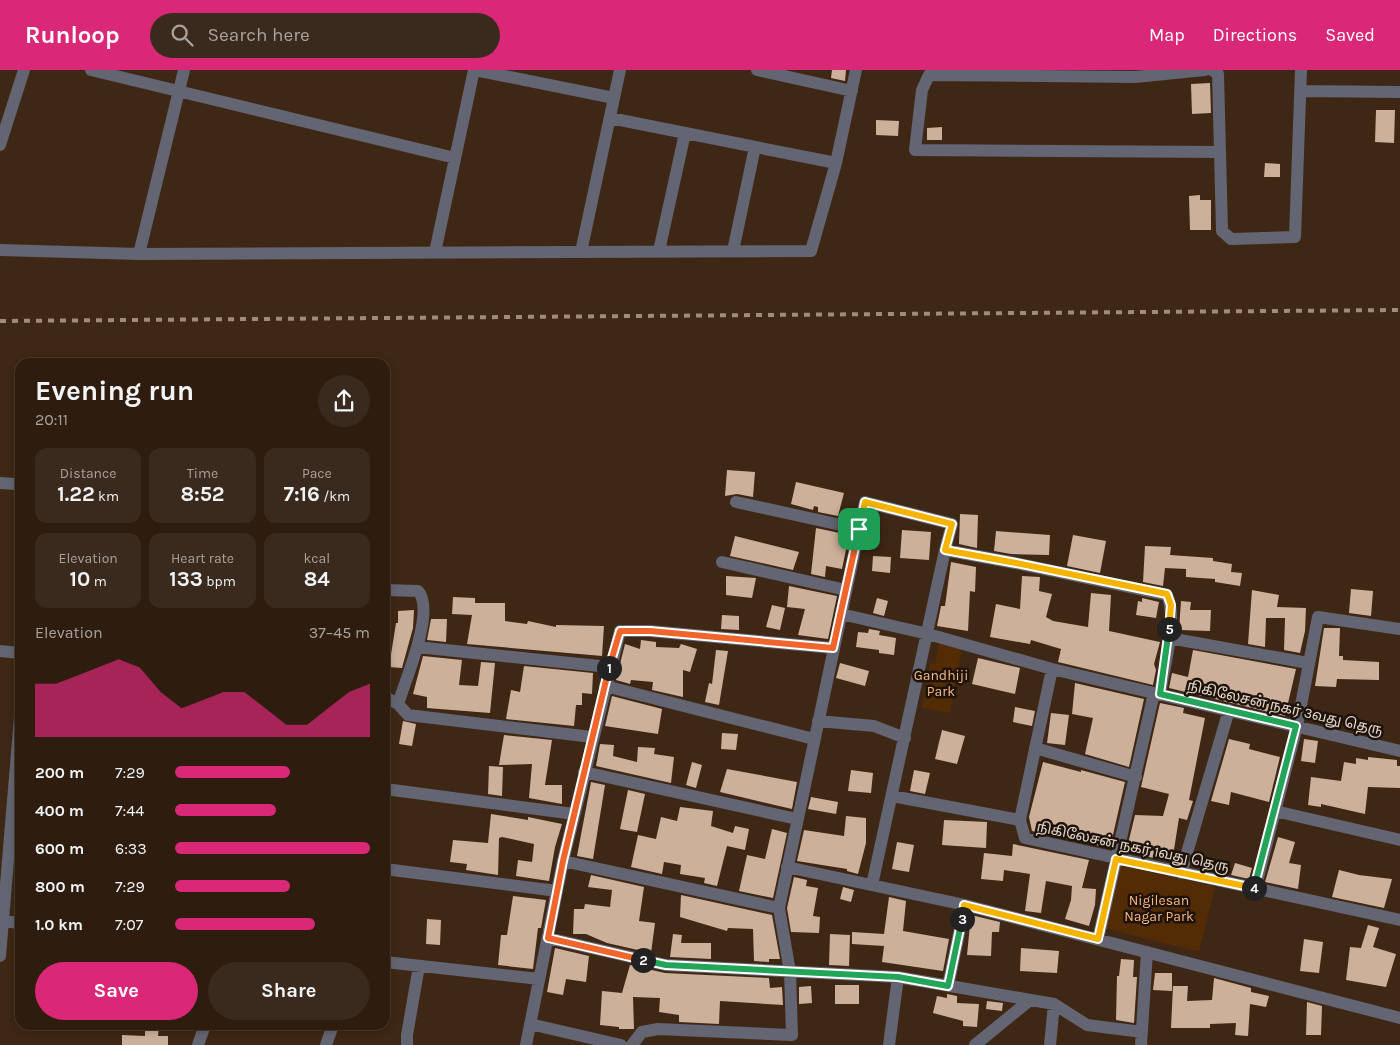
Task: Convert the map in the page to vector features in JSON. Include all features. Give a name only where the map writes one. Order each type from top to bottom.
[{"type":"street","points":[[0,146],[24,70]]},
{"type":"street","points":[[91,70],[455,158]]},
{"type":"street","points":[[139,254],[184,70]]},
{"type":"street","points":[[435,252],[474,70],[614,98]]},
{"type":"street","points":[[581,252],[620,70]]},
{"type":"street","points":[[756,70],[852,91]]},
{"type":"street","points":[[0,250],[139,254],[811,251],[836,163],[856,70]]},
{"type":"street","points":[[1205,70],[1136,77],[930,75],[922,90],[916,150],[1220,152]]},
{"type":"street","points":[[1212,70],[1218,74],[1222,231],[1230,239],[1295,237],[1301,70]]},
{"type":"street","points":[[1301,91],[1400,92]]},
{"type":"street","points":[[610,118],[836,163]]},
{"type":"street","points":[[659,252],[685,133]]},
{"type":"street","points":[[733,251],[755,147]]},
{"type":"street","points":[[0,483],[15,484]]},
{"type":"street","points":[[736,502],[859,529]]},
{"type":"street","points":[[632,1045],[642,1032],[658,1029],[792,1035],[790,972],[779,908],[865,502],[952,524],[872,885]]},
{"type":"street","points":[[945,550],[1167,594],[1171,605],[1169,638],[1098,939]]},
{"type":"street","points":[[722,562],[846,590]]},
{"type":"street","points":[[390,590],[418,591],[423,596],[424,612],[417,647],[398,704]]},
{"type":"street","name":"நிகிலேசன் நகர் 3வது தெரு","points":[[841,614],[928,634],[1052,668],[1400,751]]},
{"type":"street","points":[[1255,889],[1296,726],[1318,617],[1400,629]]},
{"type":"street","points":[[526,1045],[563,861],[604,686],[620,631],[650,631],[833,648]]},
{"type":"street","points":[[1169,638],[1308,663]]},
{"type":"street","points":[[417,647],[609,667]]},
{"type":"street","points":[[0,651],[15,652]]},
{"type":"street","points":[[892,796],[1020,820],[1052,668]]},
{"type":"street","points":[[604,686],[814,739]]},
{"type":"street","points":[[390,700],[398,704],[408,715],[592,737]]},
{"type":"street","points":[[1181,873],[1229,710]]},
{"type":"street","points":[[818,721],[874,726],[905,738]]},
{"type":"street","points":[[1036,748],[1136,777]]},
{"type":"street","points":[[584,772],[797,819]]},
{"type":"street","points":[[0,956],[15,774]]},
{"type":"street","points":[[390,790],[574,814]]},
{"type":"street","points":[[1275,811],[1400,840]]},
{"type":"street","name":"நிகிலேசன் நகர் 1வது தெரு","points":[[1020,820],[1025,838],[1400,920]]},
{"type":"street","points":[[563,861],[779,908]]},
{"type":"street","points":[[787,867],[964,905],[1400,1018]]},
{"type":"street","points":[[390,870],[557,891]]},
{"type":"street","points":[[948,986],[964,905]]},
{"type":"street","points":[[2,921],[15,922]]},
{"type":"street","points":[[548,938],[666,965],[898,977],[1054,1004],[1088,1025],[1142,1032]]},
{"type":"street","points":[[1141,1045],[1147,952]]},
{"type":"street","points":[[390,963],[539,979]]},
{"type":"street","points":[[407,1045],[407,1035],[419,966]]},
{"type":"street","points":[[889,1045],[898,977]]},
{"type":"street","points":[[975,1045],[1030,1000]]},
{"type":"street","points":[[1050,1045],[1054,1004]]},
{"type":"street","points":[[530,1024],[620,1045]]},
{"type":"street","points":[[198,1045],[203,1030]]},
{"type":"street","points":[[326,1045],[331,1030]]},
{"type":"green space","name":"Gandhiji Park","points":[[939,643],[962,648],[950,713],[922,708],[930,663],[935,664]]},
{"type":"green space","name":"Nigilesan Nagar Park","points":[[1119,864],[1215,887],[1199,952],[1104,928]]},
{"type":"building","points":[[832,70],[846,70],[845,81],[831,78]]},
{"type":"building","points":[[1210,83],[1211,113],[1192,114],[1191,84]]},
{"type":"building","points":[[1376,110],[1395,110],[1394,143],[1375,142]]},
{"type":"building","points":[[876,120],[899,121],[898,136],[876,135]]},
{"type":"building","points":[[942,127],[942,140],[927,140],[927,128]]},
{"type":"building","points":[[1265,163],[1280,164],[1280,177],[1264,177]]},
{"type":"building","points":[[1200,195],[1200,200],[1211,200],[1211,230],[1190,230],[1189,196]]},
{"type":"building","points":[[727,470],[755,472],[753,497],[737,494],[725,496]]},
{"type":"building","points":[[796,482],[844,493],[838,516],[818,512],[818,507],[814,506],[813,510],[791,504]]},
{"type":"building","points":[[960,514],[978,515],[977,548],[959,544]]},
{"type":"building","points":[[816,528],[849,535],[842,569],[826,566],[825,577],[811,574]]},
{"type":"building","points":[[902,530],[931,532],[929,560],[900,558]]},
{"type":"building","points":[[996,531],[1050,535],[1049,555],[1011,554],[994,551]]},
{"type":"building","points":[[1073,535],[1106,541],[1100,573],[1067,566]]},
{"type":"building","points":[[735,536],[799,552],[793,570],[730,556]]},
{"type":"building","points":[[1145,546],[1171,547],[1170,555],[1213,558],[1213,561],[1232,564],[1231,572],[1242,573],[1240,586],[1215,582],[1215,579],[1186,577],[1186,569],[1165,568],[1163,586],[1143,582]]},
{"type":"building","points":[[873,556],[891,557],[890,573],[872,571]]},
{"type":"building","points":[[951,562],[976,567],[975,592],[970,591],[968,631],[937,626],[941,606],[945,606]]},
{"type":"building","points":[[726,576],[756,578],[752,598],[726,595]]},
{"type":"building","points":[[1022,576],[1040,577],[1039,591],[1052,594],[1046,617],[1053,621],[1088,627],[1091,593],[1111,595],[1109,631],[1160,642],[1154,664],[1156,670],[1153,685],[1058,662],[1061,649],[1031,640],[1030,644],[990,637],[996,604],[1020,609]]},
{"type":"building","points":[[789,586],[837,596],[828,639],[798,635],[805,609],[787,607]]},
{"type":"building","points":[[1351,589],[1373,591],[1371,616],[1349,613]]},
{"type":"building","points":[[1252,590],[1279,595],[1277,607],[1306,608],[1305,631],[1300,653],[1284,650],[1285,618],[1266,618],[1265,647],[1248,644]]},
{"type":"building","points":[[453,597],[475,598],[475,603],[505,603],[505,621],[527,624],[528,621],[556,627],[556,625],[604,626],[602,656],[467,644],[472,615],[452,614]]},
{"type":"building","points":[[877,598],[888,601],[884,616],[873,613]]},
{"type":"building","points":[[1142,598],[1159,602],[1156,618],[1136,615],[1138,601],[1142,602]]},
{"type":"building","points":[[1181,601],[1191,602],[1190,610],[1211,610],[1210,631],[1179,630]]},
{"type":"building","points":[[772,605],[785,608],[780,630],[766,627]]},
{"type":"building","points":[[414,610],[413,628],[402,668],[390,667],[396,623],[398,623],[398,611]]},
{"type":"building","points":[[722,615],[739,616],[739,630],[721,629]]},
{"type":"building","points":[[431,619],[447,619],[446,642],[427,640]]},
{"type":"building","points":[[1324,628],[1340,628],[1339,656],[1343,656],[1343,660],[1379,662],[1379,680],[1337,679],[1336,687],[1315,686]]},
{"type":"building","points":[[869,629],[880,631],[879,635],[896,638],[894,655],[879,653],[879,650],[856,647],[858,632],[868,633]]},
{"type":"building","points":[[641,640],[656,642],[656,647],[679,648],[681,644],[697,649],[690,672],[683,670],[683,697],[652,690],[653,682],[631,680],[630,684],[616,680],[625,644],[640,649]]},
{"type":"building","points":[[716,650],[728,651],[719,705],[705,702],[709,683],[712,684]]},
{"type":"building","points":[[1193,650],[1296,669],[1285,716],[1169,688],[1172,673],[1188,677]]},
{"type":"building","points":[[423,656],[462,660],[459,685],[478,686],[481,662],[495,663],[490,713],[427,708],[427,697],[413,694]]},
{"type":"building","points":[[978,658],[1020,668],[1015,694],[972,684]]},
{"type":"building","points":[[840,663],[869,671],[865,686],[836,678]]},
{"type":"building","points":[[524,666],[593,673],[592,694],[582,693],[582,705],[576,705],[574,726],[506,719],[511,690],[520,692]]},
{"type":"building","points":[[1075,683],[1144,699],[1129,767],[1085,754],[1093,718],[1072,714]]},
{"type":"building","points":[[612,696],[662,709],[658,734],[605,726]]},
{"type":"building","points":[[1160,703],[1184,708],[1183,713],[1205,718],[1189,800],[1193,801],[1187,820],[1179,818],[1172,862],[1126,852],[1135,815],[1163,816],[1169,794],[1141,787]]},
{"type":"building","points":[[1015,707],[1035,711],[1032,726],[1013,722]]},
{"type":"building","points":[[1051,713],[1069,715],[1065,745],[1047,743]]},
{"type":"building","points":[[403,721],[416,724],[412,746],[399,744]]},
{"type":"building","points":[[942,730],[965,736],[957,764],[935,759]]},
{"type":"building","points":[[722,733],[738,734],[736,750],[721,749]]},
{"type":"building","points":[[504,735],[552,740],[545,785],[562,785],[562,804],[529,798],[532,764],[499,765]]},
{"type":"building","points":[[1229,739],[1250,744],[1249,749],[1280,757],[1269,802],[1231,792],[1229,805],[1211,801]]},
{"type":"building","points":[[1304,739],[1318,741],[1315,763],[1301,761]]},
{"type":"building","points":[[600,744],[614,745],[613,756],[637,762],[638,747],[655,748],[654,754],[674,757],[671,783],[596,766]]},
{"type":"building","points":[[1368,757],[1397,760],[1397,766],[1400,766],[1400,788],[1368,787],[1365,814],[1321,804],[1321,807],[1308,805],[1311,777],[1341,781],[1344,762],[1356,764],[1356,758],[1368,760]]},
{"type":"building","points":[[692,762],[702,765],[696,788],[686,785]]},
{"type":"building","points":[[1043,762],[1125,782],[1110,848],[1032,831],[1029,817]]},
{"type":"building","points":[[489,766],[503,767],[502,796],[488,794]]},
{"type":"building","points":[[727,769],[797,782],[792,809],[720,792]]},
{"type":"building","points":[[851,770],[873,773],[871,793],[848,791]]},
{"type":"building","points":[[914,770],[930,773],[925,794],[910,791]]},
{"type":"building","points":[[591,782],[605,785],[593,859],[577,856]]},
{"type":"building","points":[[628,790],[645,794],[637,832],[620,829]]},
{"type":"building","points":[[811,797],[838,802],[836,814],[808,809]]},
{"type":"building","points":[[680,807],[713,811],[711,826],[733,833],[735,826],[749,829],[745,850],[727,846],[717,886],[704,883],[705,878],[680,874],[681,865],[664,862],[662,874],[631,867],[638,835],[656,839],[661,817],[677,821]]},
{"type":"building","points":[[491,814],[528,820],[528,817],[562,824],[555,847],[549,881],[516,876],[518,860],[532,862],[534,844],[502,837],[499,838],[498,875],[466,870],[467,864],[450,862],[453,840],[488,843]]},
{"type":"building","points":[[846,816],[866,818],[866,843],[858,874],[847,871],[847,869],[797,861],[804,830],[844,836]]},
{"type":"building","points":[[944,820],[987,822],[986,848],[942,845]]},
{"type":"building","points":[[772,829],[787,833],[773,898],[739,891],[747,855],[765,859]]},
{"type":"building","points":[[1278,837],[1295,842],[1289,863],[1301,865],[1298,889],[1265,882]]},
{"type":"building","points":[[897,842],[914,845],[909,872],[892,869]]},
{"type":"building","points":[[1013,844],[1089,860],[1082,888],[1096,889],[1095,905],[1089,926],[1065,919],[1071,900],[1072,886],[1046,881],[1041,913],[1025,911],[1030,874],[1004,870],[1003,881],[981,879],[984,853],[1012,856]]},
{"type":"building","points":[[1235,863],[1252,868],[1249,879],[1231,875]]},
{"type":"building","points":[[1339,870],[1359,875],[1392,879],[1384,908],[1332,897]]},
{"type":"building","points":[[591,875],[644,887],[639,921],[655,923],[651,953],[607,943],[586,934],[573,934],[574,909],[584,909],[585,904],[610,907],[612,890],[588,887]]},
{"type":"building","points":[[794,877],[807,880],[806,886],[818,888],[813,916],[820,917],[819,933],[791,932],[787,908]]},
{"type":"building","points":[[843,887],[854,890],[851,902],[840,899]]},
{"type":"building","points":[[681,895],[772,915],[780,959],[769,959],[769,962],[754,961],[753,929],[728,928],[727,931],[680,917]]},
{"type":"building","points":[[513,896],[546,900],[541,928],[538,928],[533,969],[498,965],[501,935],[507,935]]},
{"type":"building","points":[[889,897],[906,901],[903,931],[949,939],[943,971],[882,962],[884,946],[852,944],[852,932],[884,934]]},
{"type":"building","points":[[971,915],[1000,922],[999,932],[992,932],[991,956],[967,955]]},
{"type":"building","points":[[427,919],[441,920],[440,945],[426,944]]},
{"type":"building","points":[[1368,925],[1379,928],[1373,947],[1396,954],[1386,987],[1346,980],[1350,947],[1361,948]]},
{"type":"building","points":[[673,934],[682,935],[681,943],[711,943],[711,959],[670,957]]},
{"type":"building","points":[[830,934],[850,935],[849,966],[829,965]]},
{"type":"building","points":[[1304,939],[1323,942],[1319,973],[1300,971]]},
{"type":"building","points":[[555,948],[589,956],[586,982],[566,979],[563,995],[547,992]]},
{"type":"building","points":[[1021,948],[1059,951],[1057,973],[1020,971]]},
{"type":"building","points":[[1121,959],[1134,960],[1133,977],[1137,977],[1134,1023],[1116,1020],[1117,976],[1119,976]]},
{"type":"building","points":[[630,965],[665,973],[769,978],[770,988],[782,987],[783,1005],[720,1001],[719,1024],[679,1022],[679,1015],[659,1012],[660,998],[633,997],[634,1029],[619,1029],[619,1027],[600,1025],[602,991],[622,993]]},
{"type":"building","points":[[1155,973],[1172,973],[1172,991],[1153,990]]},
{"type":"building","points":[[1214,978],[1251,988],[1251,992],[1269,996],[1266,1007],[1250,1004],[1248,1036],[1235,1035],[1236,1023],[1210,1024],[1210,1028],[1171,1028],[1173,986],[1188,986],[1187,1001],[1212,1000]]},
{"type":"building","points":[[835,985],[859,985],[859,1004],[835,1004]]},
{"type":"building","points":[[811,986],[812,1003],[799,1004],[799,987]]},
{"type":"building","points":[[947,994],[957,996],[957,1003],[979,1004],[977,1027],[963,1026],[963,1021],[933,1013],[937,996],[947,998]]},
{"type":"building","points":[[987,1001],[1003,1003],[1002,1011],[986,1009]]},
{"type":"building","points":[[1307,1002],[1322,1006],[1321,1035],[1306,1035]]},
{"type":"building","points":[[145,1030],[159,1030],[158,1036],[168,1036],[168,1045],[122,1045],[122,1035],[145,1036]]},
{"type":"railway","points":[[0,321],[1400,310]]},
{"type":"route","points":[[865,502],[952,524],[945,550],[1167,594],[1171,605],[1169,638],[1160,694],[1296,726],[1255,889],[1116,859],[1098,939],[964,905],[948,986],[898,977],[666,965],[548,938],[563,861],[604,686],[620,631],[650,631],[833,648],[859,529],[865,502]]}]
